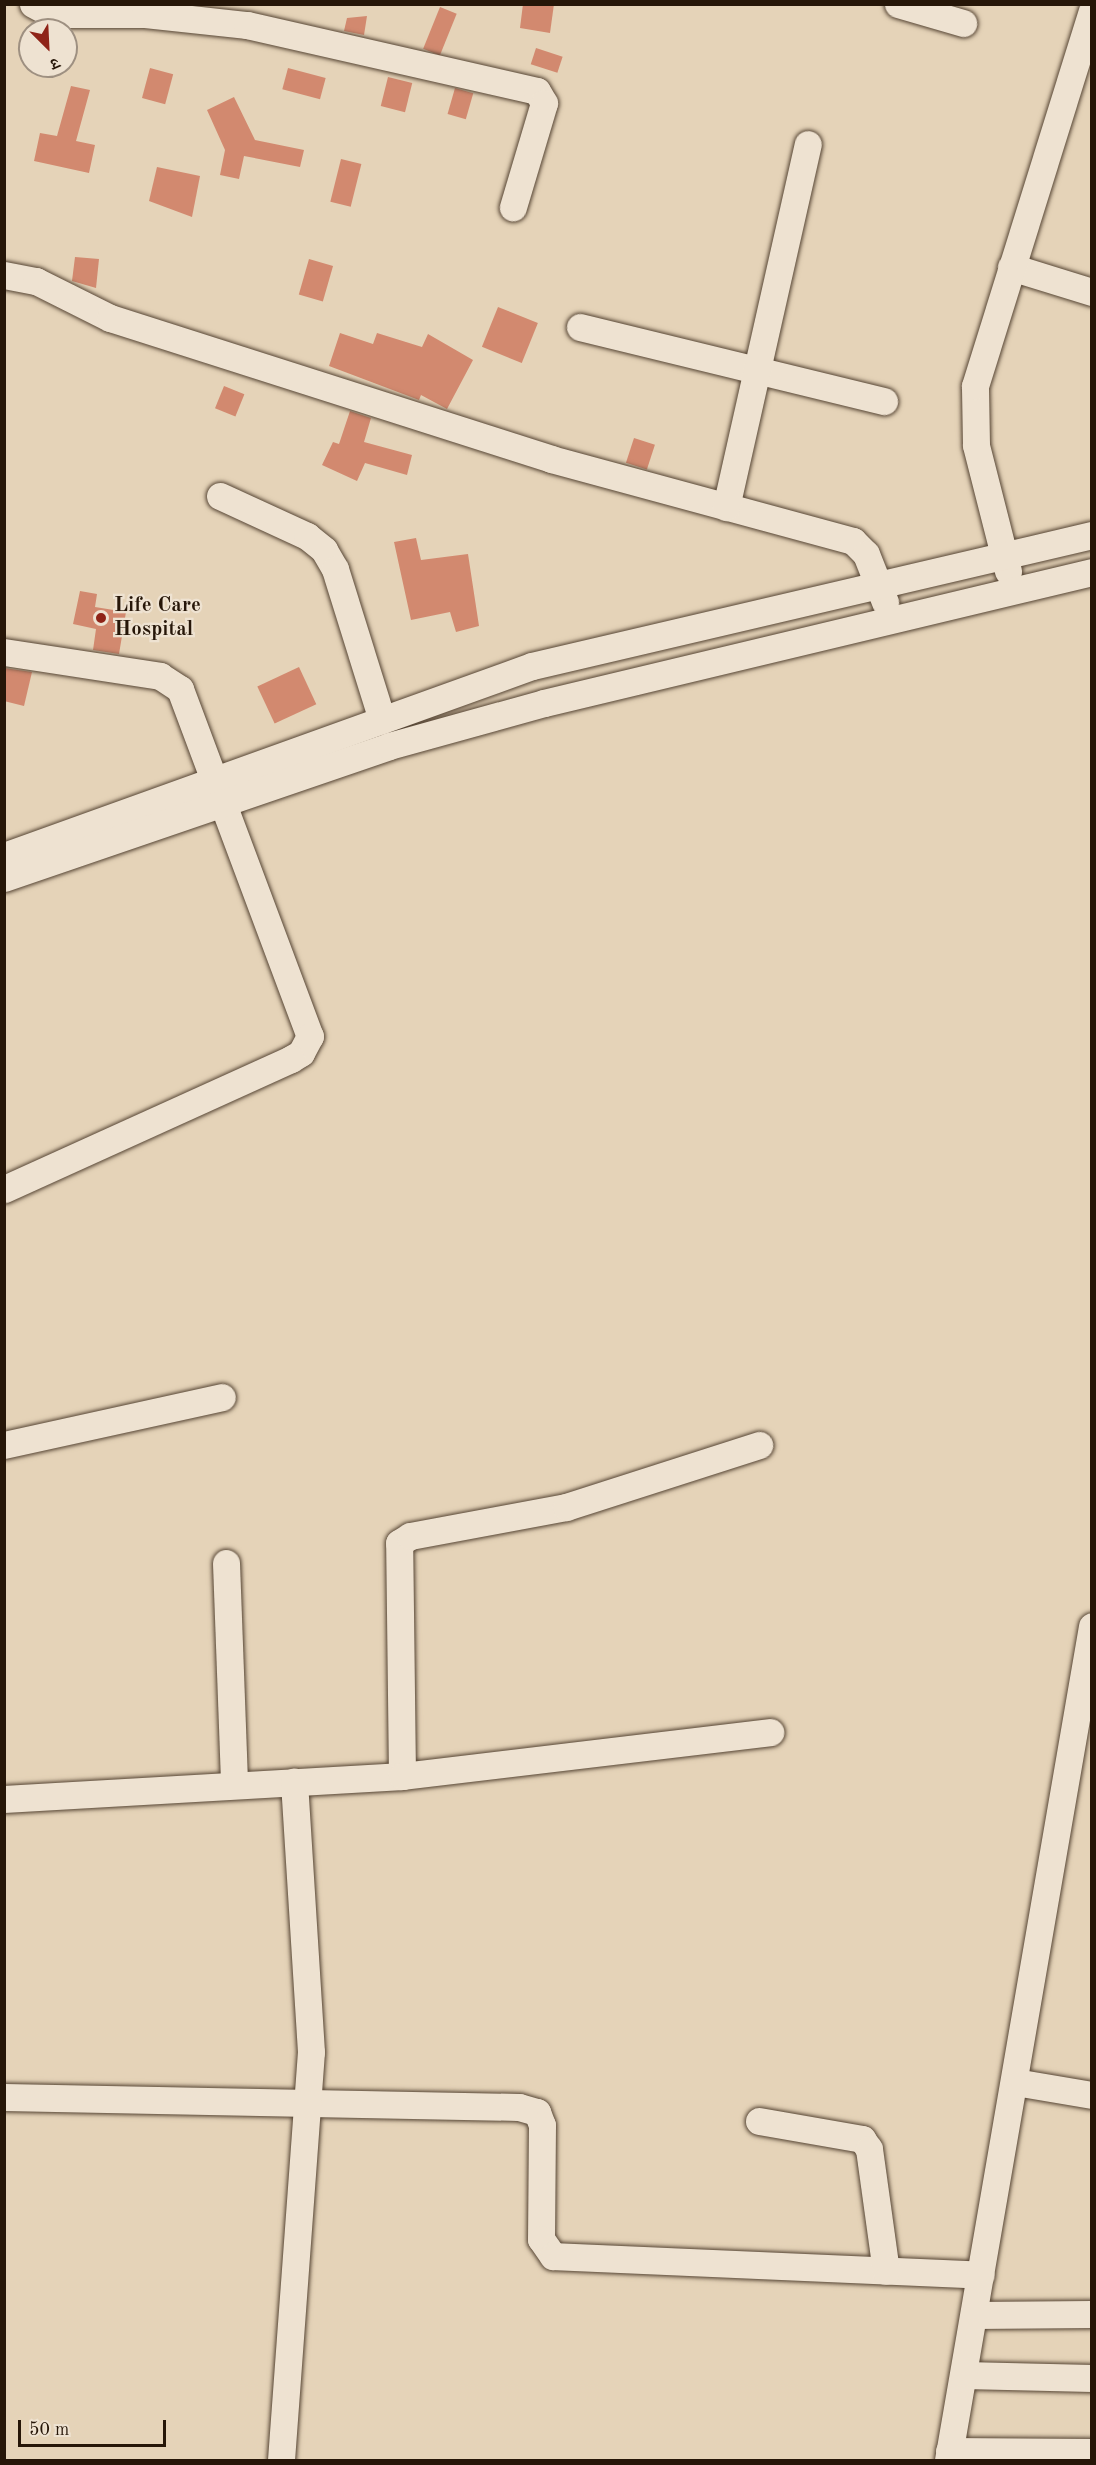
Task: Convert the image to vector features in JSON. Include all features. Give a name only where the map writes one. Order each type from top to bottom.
[{"type":"street","points":[[33,4],[52,14],[145,14],[246,25],[537,91],[544,103],[513,207]]},
{"type":"street","points":[[898,4],[963,23]]},
{"type":"street","points":[[1013,590],[976,445],[973,407],[982,358],[1090,21]]},
{"type":"street","points":[[726,507],[808,144]]},
{"type":"street","points":[[1011,267],[1092,292]]},
{"type":"street","points":[[4,275],[36,281],[110,318],[551,459],[853,541],[866,554],[892,620]]},
{"type":"street","points":[[580,327],[884,401]]},
{"type":"street","points":[[220,496],[307,536],[324,550],[335,569],[382,720]]},
{"type":"street","points":[[4,878],[382,720],[532,666],[1092,535]]},
{"type":"street","points":[[4,856],[219,790],[544,703],[1092,572]]},
{"type":"street","points":[[4,652],[173,681],[186,699],[309,1025],[307,1045],[291,1059],[4,1189]]},
{"type":"street","points":[[4,1445],[222,1398]]},
{"type":"street","points":[[402,1776],[399,1543],[410,1536],[574,1504],[759,1445]]},
{"type":"street","points":[[226,1563],[234,1785]]},
{"type":"street","points":[[1092,1626],[949,2456],[1092,2452]]},
{"type":"street","points":[[4,1799],[402,1776],[770,1732]]},
{"type":"street","points":[[280,2460],[307,2103],[310,2011],[294,1782]]},
{"type":"street","points":[[1015,2082],[1092,2096]]},
{"type":"street","points":[[4,2097],[519,2107],[537,2112],[542,2125],[541,2239],[546,2254],[981,2276]]},
{"type":"street","points":[[759,2121],[862,2139],[869,2149],[886,2271]]},
{"type":"street","points":[[974,2315],[1092,2314]]},
{"type":"street","points":[[964,2375],[1092,2378]]},
{"type":"building","points":[[523,4],[554,4],[550,33],[520,28]]},
{"type":"building","points":[[440,7],[457,14],[440,55],[423,49]]},
{"type":"building","points":[[367,16],[364,35],[344,31],[347,18]]},
{"type":"building","points":[[536,48],[563,57],[557,73],[531,64]]},
{"type":"building","points":[[150,68],[173,74],[165,104],[142,98]]},
{"type":"building","points":[[288,68],[326,78],[320,99],[282,89]]},
{"type":"building","points":[[388,77],[412,83],[405,112],[381,106]]},
{"type":"building","points":[[71,86],[90,90],[76,141],[95,145],[89,173],[34,161],[40,133],[57,136]]},
{"type":"building","points":[[455,88],[473,93],[466,119],[448,114]]},
{"type":"building","points":[[234,97],[255,140],[304,150],[300,167],[244,156],[239,179],[220,175],[225,150],[207,110]]},
{"type":"building","points":[[341,159],[361,164],[351,207],[330,202]]},
{"type":"building","points":[[157,167],[200,176],[192,217],[149,201]]},
{"type":"building","points":[[75,257],[99,259],[96,288],[72,281]]},
{"type":"building","points":[[309,259],[333,266],[323,301],[299,295]]},
{"type":"building","points":[[498,307],[538,323],[522,363],[482,347]]},
{"type":"building","points":[[340,333],[373,344],[377,333],[422,347],[428,334],[473,360],[447,409],[421,395],[419,400],[329,366]]},
{"type":"building","points":[[224,386],[244,394],[235,416],[215,408]]},
{"type":"building","points":[[350,411],[371,418],[364,442],[412,455],[407,475],[365,463],[357,481],[322,465],[333,442],[339,444]]},
{"type":"building","points":[[634,438],[655,445],[647,470],[626,463]]},
{"type":"building","points":[[416,538],[421,560],[468,554],[479,626],[456,632],[450,612],[411,620],[394,542]]},
{"type":"building","points":[[80,591],[97,594],[95,607],[126,612],[119,654],[93,650],[96,629],[73,624]]},
{"type":"building","points":[[299,667],[316,704],[275,724],[257,686]]},
{"type":"building","points":[[4,668],[32,672],[24,706],[4,701]]},
{"type":"place","name":"Life Care Hospital","points":[[101,618]]}]
